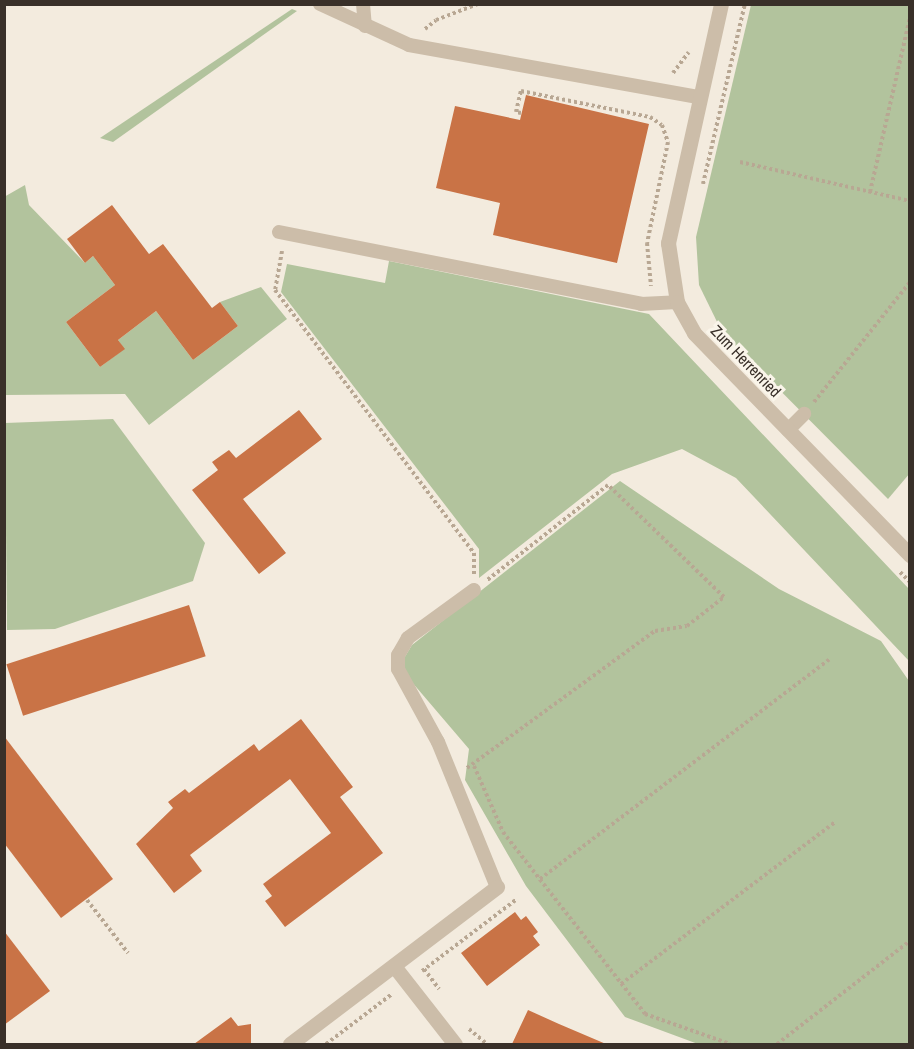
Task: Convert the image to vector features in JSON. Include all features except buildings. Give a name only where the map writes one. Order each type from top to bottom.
[{"type":"street","name":"Zum Herrenried","points":[[721,4],[668,243],[677,302],[694,333],[909,555]]},
{"type":"street","points":[[290,1044],[497,887]]},
{"type":"street","points":[[394,966],[455,1044]]},
{"type":"lane","points":[[320,4],[409,45],[699,97]]},
{"type":"lane","points":[[363,4],[365,26]]},
{"type":"lane","points":[[282,232],[641,304],[677,302]]},
{"type":"lane","points":[[788,430],[804,414]]},
{"type":"lane","points":[[474,590],[408,638],[398,655],[405,687],[438,742],[497,887]]},
{"type":"path","points":[[416,29],[424,30],[435,20],[478,4]]},
{"type":"path","points":[[702,190],[745,4]]},
{"type":"path","points":[[870,192],[909,17]]},
{"type":"path","points":[[674,73],[691,44]]},
{"type":"path","points":[[740,162],[909,201]]},
{"type":"path","points":[[282,232],[275,290],[474,553],[474,590]]},
{"type":"path","points":[[804,414],[909,282]]},
{"type":"path","points":[[449,773],[474,766],[655,631],[687,626],[724,597],[608,485],[474,590]]},
{"type":"path","points":[[540,879],[829,660]]},
{"type":"path","points":[[474,766],[503,832],[645,1014],[730,1044]]},
{"type":"path","points":[[621,984],[835,822]]},
{"type":"path","points":[[87,900],[128,953]]},
{"type":"path","points":[[777,1044],[909,940]]},
{"type":"green space","points":[[751,5],[909,5],[910,473],[888,499],[722,332],[699,285],[696,237]]},
{"type":"green space","points":[[292,9],[297,11],[113,142],[100,138]]},
{"type":"green space","points":[[25,185],[29,205],[85,263],[93,256],[115,285],[66,322],[100,367],[124,349],[118,340],[156,311],[193,360],[238,326],[220,302],[261,287],[287,319],[149,425],[125,394],[5,395],[4,197]]},
{"type":"green space","points":[[389,261],[649,314],[909,589],[909,661],[736,478],[682,449],[612,474],[479,578],[479,549],[281,292],[287,264],[385,283]]},
{"type":"green space","points":[[113,419],[205,543],[193,581],[55,629],[7,630],[5,423]]},
{"type":"green space","points":[[620,481],[779,589],[881,641],[909,681],[909,1044],[698,1044],[625,1017],[526,886],[465,780],[469,749],[405,674],[403,660],[412,645]]}]
